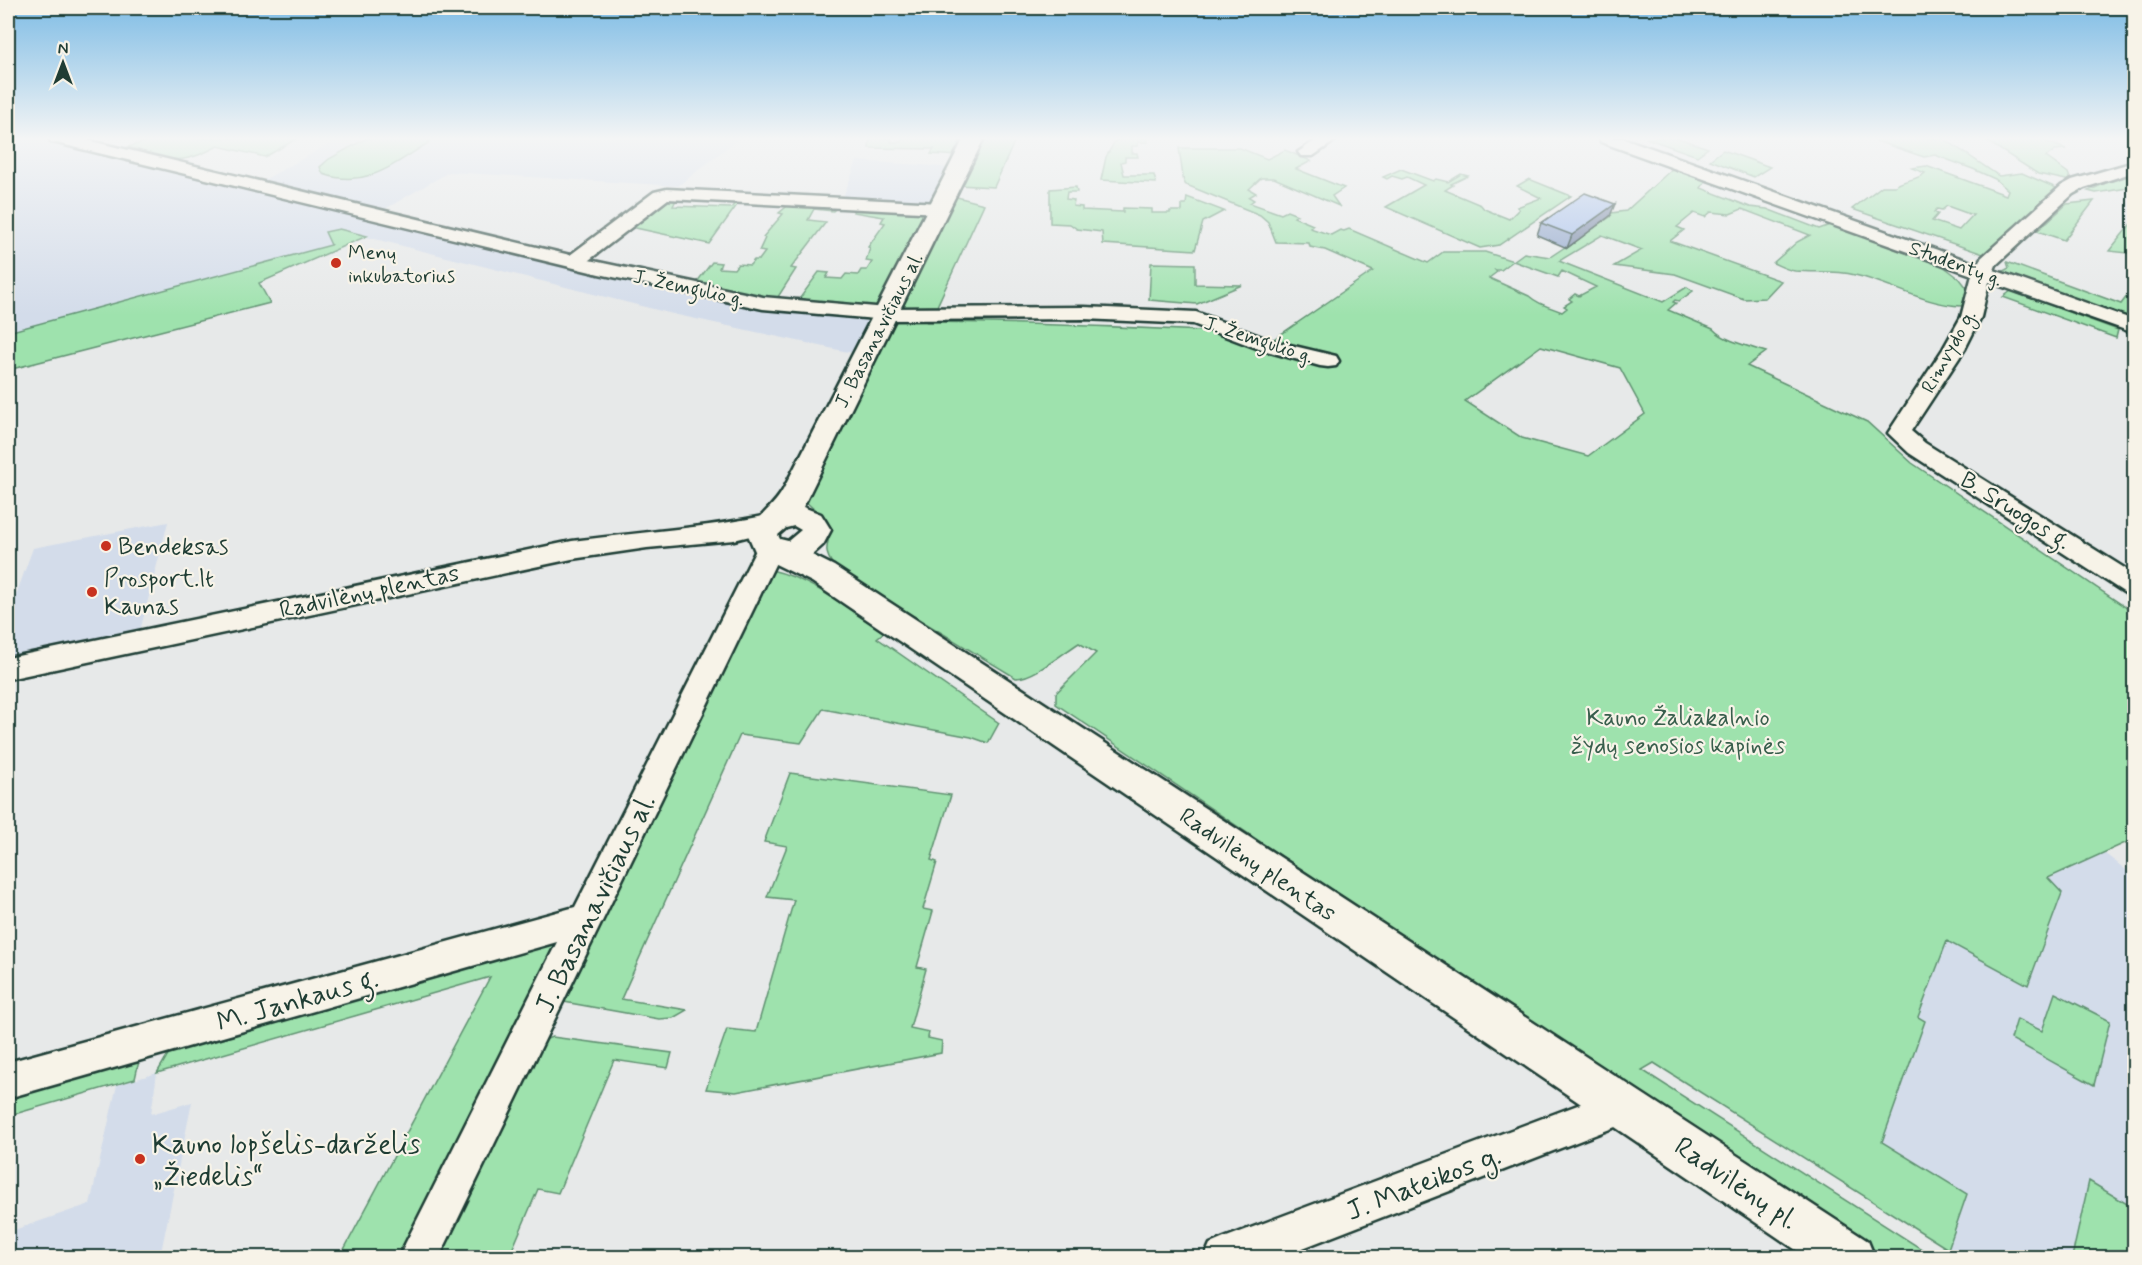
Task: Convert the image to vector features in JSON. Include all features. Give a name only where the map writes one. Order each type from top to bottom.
[{"type":"street","name":"J. Žemgulio g.","points":[[303,197],[574,262],[763,303],[886,314],[1083,313],[1196,318],[1266,345],[1328,361]]},
{"type":"street","points":[[574,262],[659,197]]},
{"type":"street","points":[[726,197],[940,208]]},
{"type":"street","name":"J. Basanavičiaus al.","points":[[418,1257],[773,536],[945,197]]},
{"type":"street","name":"Studentų g.","points":[[1771,197],[2134,327]]},
{"type":"street","name":"Rimvydo g.","points":[[1899,433],[1954,349],[1971,317],[1978,283],[1988,262],[2059,197]]},
{"type":"street","name":"B. Sruogos g.","points":[[1899,433],[1917,448],[2134,586]]},
{"type":"street","points":[[798,490],[801,506],[811,528],[817,561],[823,574]]},
{"type":"street","points":[[773,536],[805,547],[811,528]]},
{"type":"street","name":"Radvilėnų plentas","points":[[8,669],[572,550],[647,539],[734,531],[773,536]]},
{"type":"street","points":[[773,536],[823,574]]},
{"type":"street","name":"Radvilėnų plentas","points":[[823,574],[1623,1106]]},
{"type":"street","name":"M. Jankaus g.","points":[[8,1080],[586,919]]},
{"type":"street","name":"J. Mateikos g.","points":[[1224,1257],[1623,1106]]},
{"type":"street","name":"Radvilėnų pl.","points":[[1623,1106],[1851,1257]]},
{"type":"shaded area","points":[[8,197],[282,197],[873,321],[857,354],[673,314],[367,237],[259,283],[270,303],[8,370]]},
{"type":"shaded area","points":[[332,197],[406,197],[385,209]]},
{"type":"shaded area","points":[[843,197],[936,197],[929,211],[840,205]]},
{"type":"shaded area","points":[[168,522],[140,631],[8,660],[8,617],[33,548]]},
{"type":"shaded area","points":[[2104,853],[2134,876],[2134,1257],[1961,1257],[1654,1063]]},
{"type":"shaded area","name":"Kauno lopšelis-darželis „Žiedelis“","points":[[157,1073],[151,1114],[192,1102],[160,1257],[8,1257],[8,1232],[90,1204],[117,1085]]},
{"type":"green space","points":[[953,197],[984,204],[937,306],[904,307],[902,303]]},
{"type":"green space","points":[[1050,197],[1066,197],[1066,199],[1074,200],[1073,206],[1082,207],[1082,210],[1123,212],[1123,208],[1152,209],[1152,213],[1170,213],[1170,211],[1182,211],[1182,204],[1186,204],[1187,197],[1224,211],[1203,222],[1195,250],[1103,244],[1102,232],[1077,229],[1070,224],[1050,223]]},
{"type":"green space","name":"Kauno Žaliakalnio žydų senosios kapinės","points":[[1216,197],[1249,197],[1254,200],[1250,203],[1281,214],[1287,211],[1297,215],[1294,217],[1313,225],[1310,228],[1331,235],[1340,230],[1349,229],[1428,263],[1443,252],[1485,252],[1513,261],[1524,253],[1550,257],[1610,217],[1611,213],[1626,211],[1641,197],[1724,197],[1750,207],[1767,209],[1819,229],[1830,225],[1943,266],[1960,279],[1967,288],[1962,306],[1948,305],[1855,275],[1786,269],[1773,263],[1797,242],[1810,235],[1742,209],[1730,214],[1711,212],[1705,217],[1694,213],[1677,227],[1684,230],[1670,241],[1781,281],[1765,298],[1744,299],[1675,274],[1614,266],[1642,250],[1602,235],[1559,261],[1663,302],[1687,287],[1693,291],[1679,301],[1675,300],[1673,302],[1676,303],[1668,310],[1713,329],[1729,340],[1766,352],[1747,366],[1867,422],[1912,463],[2134,613],[2134,839],[2048,878],[2062,893],[2028,985],[1947,941],[1918,1017],[1925,1021],[1882,1142],[1967,1194],[1948,1249],[1654,1063],[1642,1070],[1934,1257],[1885,1257],[1618,1083],[1056,704],[1056,693],[1096,653],[1079,643],[1040,670],[1016,678],[836,569],[827,551],[829,524],[803,497],[890,329],[897,320],[929,319],[927,322],[1203,331],[1265,345],[1373,271],[1325,250],[1310,247],[1309,243],[1276,242],[1268,222],[1260,215]],"holes":[[[1513,261],[1558,277],[1562,271],[1596,287],[1579,296],[1575,294],[1569,299],[1572,301],[1564,306],[1567,308],[1562,312],[1489,278],[1497,272],[1495,270],[1501,270]],[[1541,346],[1620,368],[1645,414],[1588,456],[1522,438],[1465,401]]]},
{"type":"green space","name":"Kauno Žaliakalnio žydų senosios kapinės","points":[[1318,197],[1333,197],[1339,206]]},
{"type":"green space","points":[[1403,197],[1462,197],[1509,219],[1519,209],[1517,207],[1541,198],[1539,197],[1569,197],[1499,245],[1480,248],[1386,207]]},
{"type":"green space","points":[[1868,197],[2053,197],[1986,255],[1852,209]],"holes":[[[1947,206],[1973,215],[1959,230],[1932,221],[1938,214],[1934,212]]]},
{"type":"green space","points":[[677,198],[673,206],[731,208],[737,201],[740,201],[709,244],[631,227],[640,218],[645,219],[654,212],[649,211],[664,199]]},
{"type":"green space","points":[[2094,201],[2064,240],[2037,231],[2067,204]]},
{"type":"green space","points":[[791,203],[840,205],[833,211],[814,209],[808,220],[826,222],[791,268],[796,269],[776,300],[697,282],[712,262],[721,263],[719,268],[734,269],[738,264],[750,265],[754,260],[759,260],[765,252],[759,251],[765,238],[763,237],[783,214],[779,213]]},
{"type":"green space","points":[[856,206],[929,211],[879,308],[797,302],[819,272],[829,273],[826,278],[842,279],[846,274],[858,275],[861,270],[867,270],[872,262],[866,261],[870,248],[868,247],[885,223],[881,222],[884,217],[853,212]]},
{"type":"green space","points":[[2134,220],[2134,247],[2128,253],[2109,251]]},
{"type":"green space","points":[[339,229],[367,236],[259,283],[270,303],[8,370],[8,332],[331,245],[325,232]]},
{"type":"green space","points":[[2007,262],[2121,304],[2134,287],[2134,319],[2006,273],[2003,271],[2009,268]]},
{"type":"green space","points":[[1151,263],[1195,264],[1195,284],[1242,285],[1197,304],[1149,300]]},
{"type":"green space","points":[[2011,291],[2118,330],[2116,338],[2003,297]]},
{"type":"green space","points":[[771,570],[801,580],[844,605],[884,632],[877,638],[999,723],[988,743],[971,737],[823,709],[801,743],[740,735],[621,999],[687,1010],[673,1018],[659,1019],[564,1002],[560,1000]]},
{"type":"green space","points":[[790,773],[951,795],[931,860],[937,862],[923,909],[933,911],[917,967],[926,969],[910,1028],[929,1032],[928,1038],[942,1041],[941,1053],[736,1092],[706,1089],[727,1029],[756,1032],[794,900],[767,897],[787,846],[764,842]]},
{"type":"green space","points":[[562,938],[402,1257],[340,1257],[490,977],[157,1073],[170,1051]]},
{"type":"green space","points":[[2055,993],[2110,1021],[2094,1085],[2011,1039],[2017,1019],[2042,1031]]},
{"type":"green space","points":[[552,1037],[672,1053],[668,1068],[614,1060],[558,1193],[538,1189],[509,1257],[433,1258],[539,1042]]},
{"type":"green space","points":[[141,1052],[135,1079],[8,1116],[8,1089]]},
{"type":"green space","points":[[2089,1181],[2132,1207],[2134,1196],[2134,1257],[2072,1257]]},
{"type":"building","points":[[1579,197],[1596,197],[1615,204],[1572,235],[1541,223]]},
{"type":"place","name":"Menų inkubatorius","points":[[336,263]]},
{"type":"place","name":"Bendeksas","points":[[106,546]]},
{"type":"place","name":"Prosport.lt Kaunas","points":[[92,592]]},
{"type":"place","name":"Kauno lopšelis-darželis „Žiedelis“","points":[[140,1159]]}]
